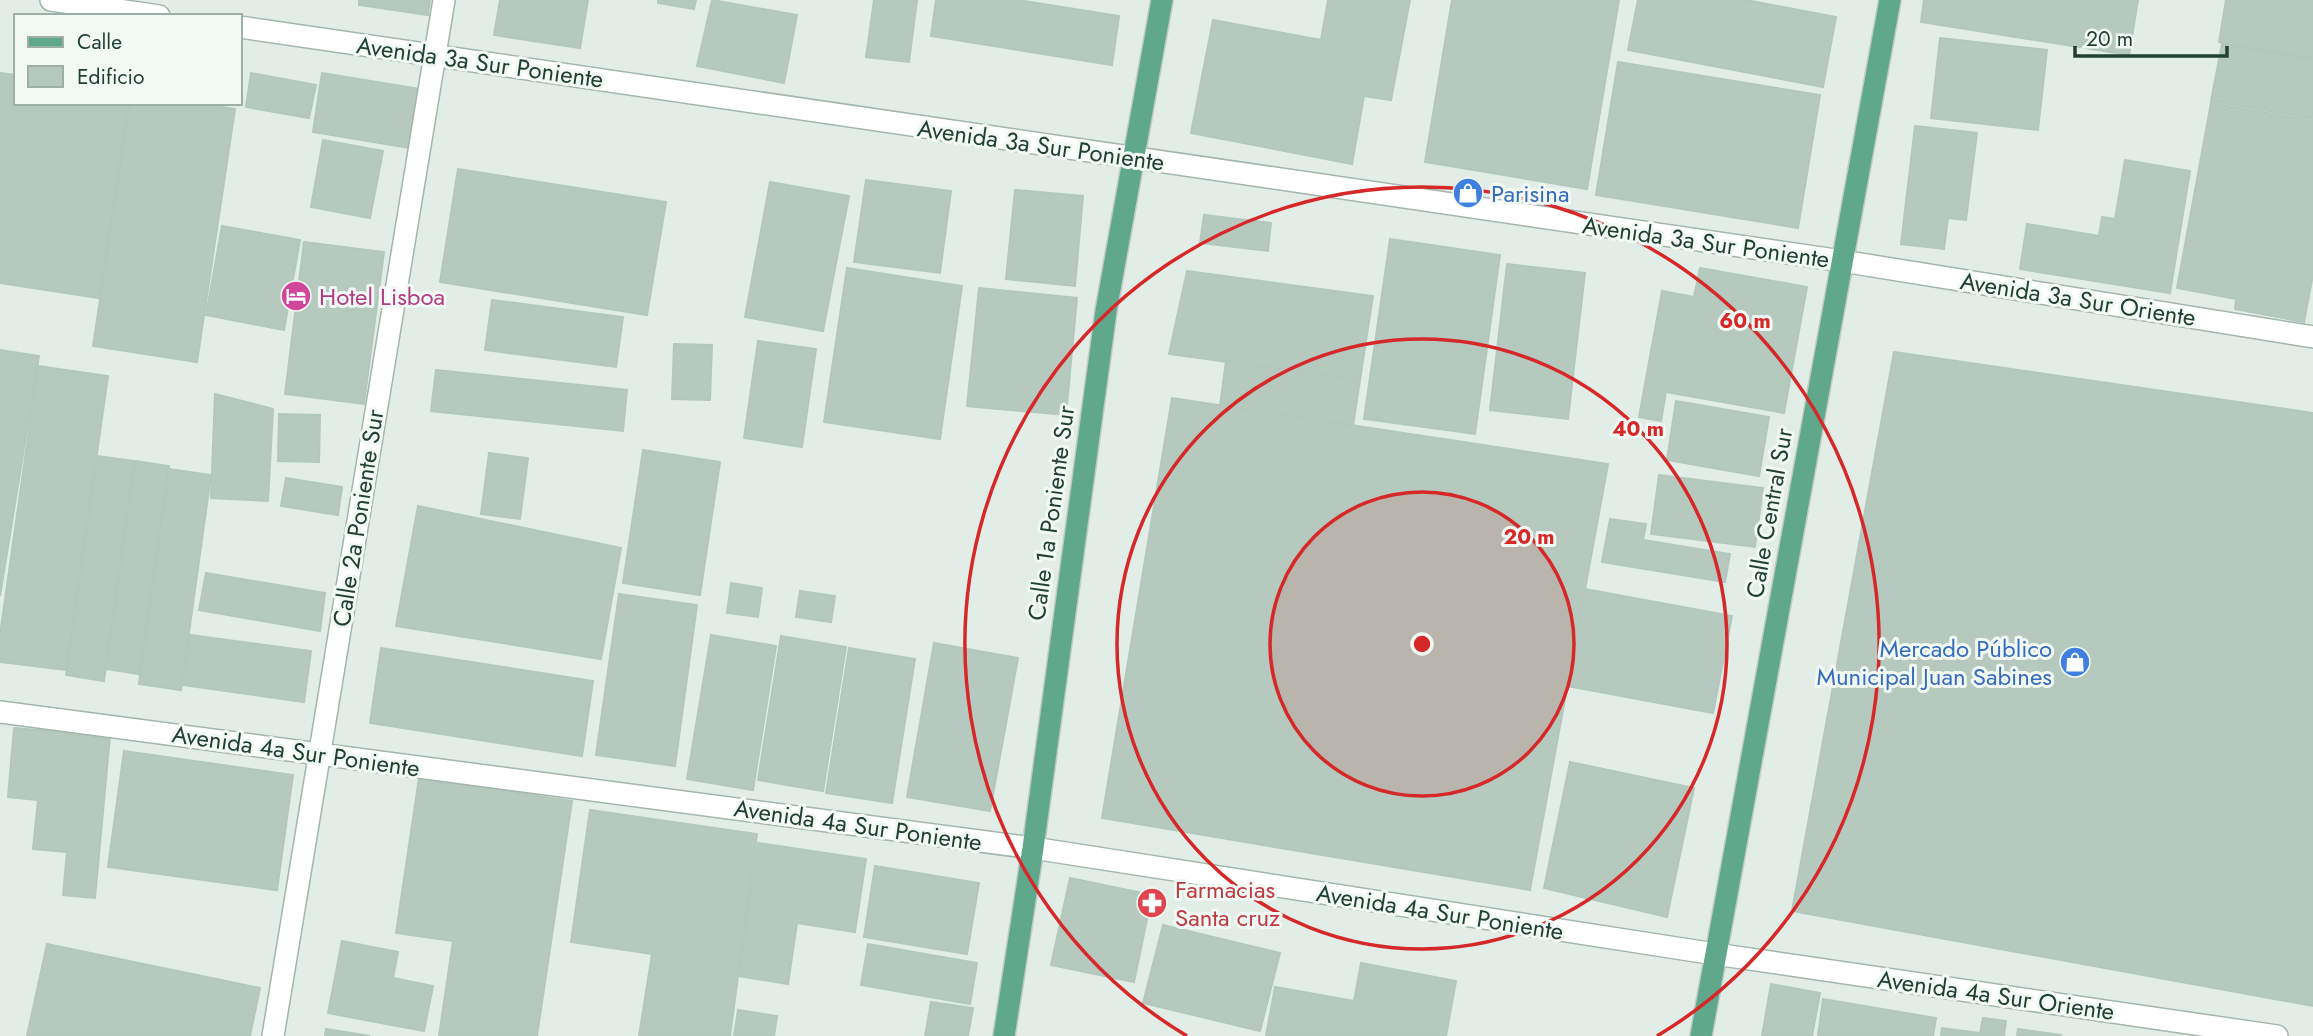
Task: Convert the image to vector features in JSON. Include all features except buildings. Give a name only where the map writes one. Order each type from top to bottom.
[{"type":"main road","name":"Calle 1a Poniente Sur","points":[[1003,1036],[1033,848],[1106,311],[1162,0]]},
{"type":"main road","name":"Calle Central Sur","points":[[1701,1036],[1889,0]]},
{"type":"street","points":[[51,0],[146,14]]},
{"type":"street","name":"Calle 2a Poniente Sur","points":[[273,1036],[444,0]]},
{"type":"street","name":"Avenida 3a Sur Poniente","points":[[242,27],[1842,261]]},
{"type":"street","name":"Avenida 3a Sur Oriente","points":[[1842,261],[2313,337]]},
{"type":"street","name":"Avenida 4a Sur Poniente","points":[[0,712],[1033,848],[1715,954]]},
{"type":"street","name":"Avenida 4a Sur Oriente","points":[[1715,954],[2277,1036]]},
{"type":"place","name":"Parisina","points":[[1468,193]]},
{"type":"place","name":"Hotel Lisboa","points":[[296,296]]},
{"type":"place","name":"Mercado Público Municipal Juan Sabines","points":[[2075,662]]},
{"type":"place","name":"Farmacias Santa cruz","points":[[1152,903]]}]
